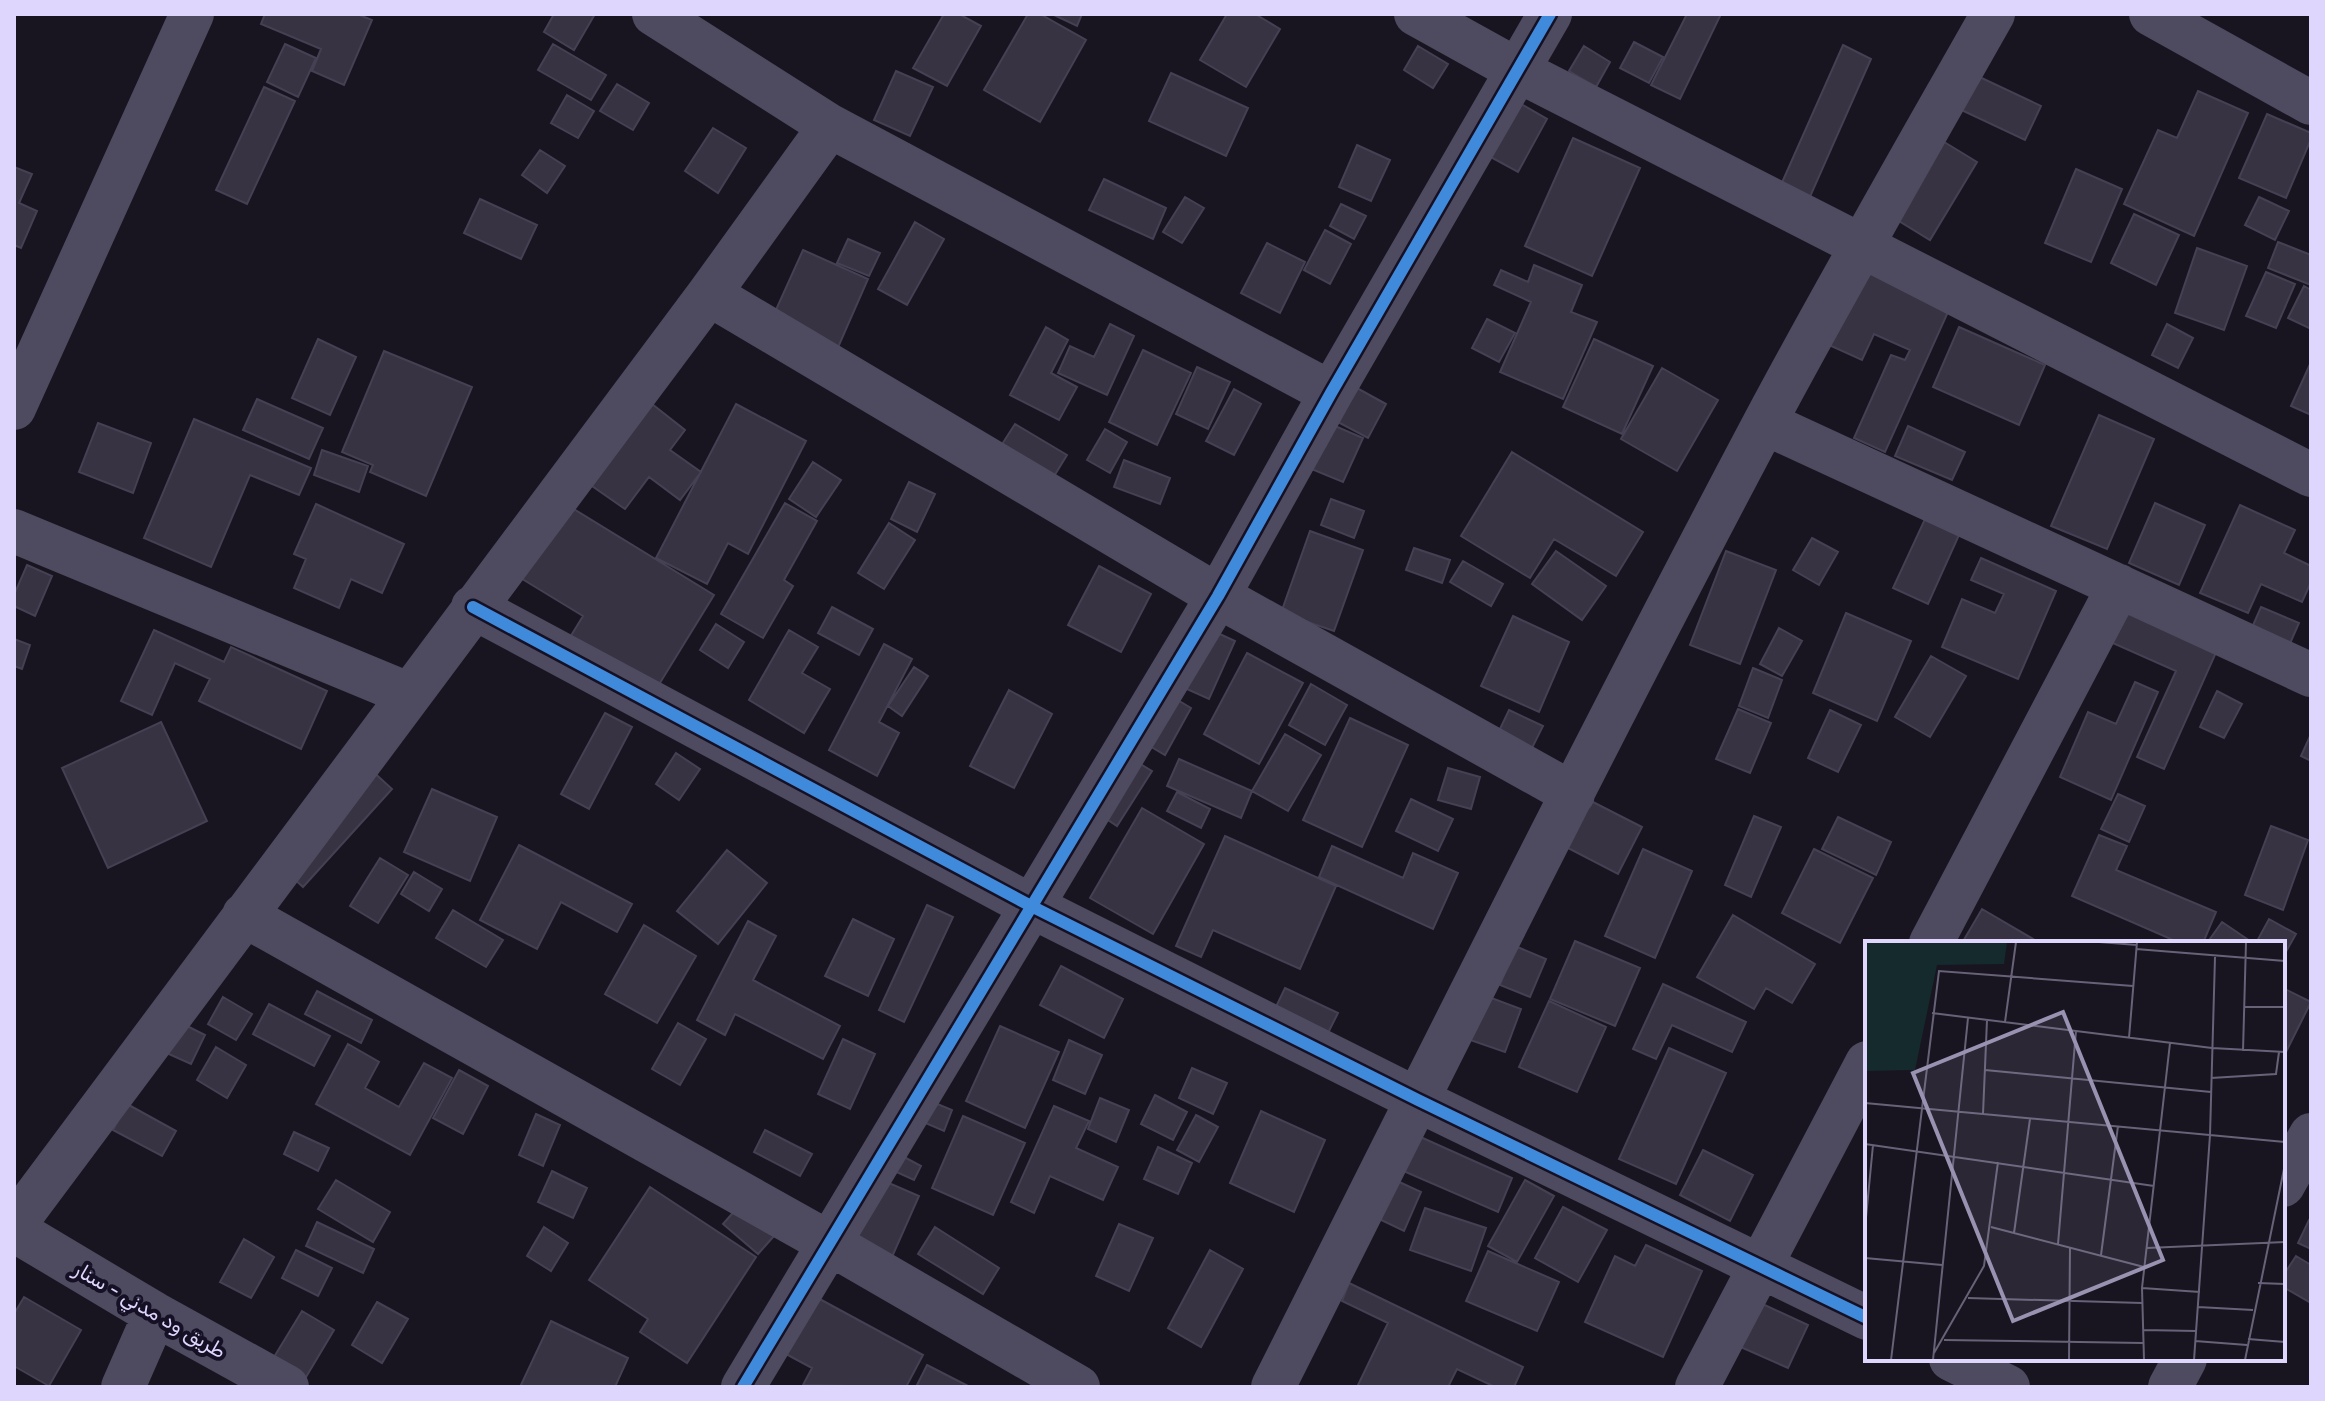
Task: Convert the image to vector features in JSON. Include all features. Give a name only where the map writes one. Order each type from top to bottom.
[{"type":"street","points":[[14,408],[192,14]]},
{"type":"street","points":[[654,14],[830,126],[1331,393]]},
{"type":"street","points":[[1416,14],[1517,70],[2311,475]]},
{"type":"street","points":[[743,1387],[1218,596],[1331,393],[1550,14]]},
{"type":"street","points":[[1273,1387],[1765,423],[1993,14]]},
{"type":"street","points":[[2151,14],[2311,103]]},
{"type":"street","points":[[14,1228],[408,694],[709,294],[830,126]]},
{"type":"street","points":[[709,294],[1218,596],[1573,794]]},
{"type":"street","points":[[1765,423],[2311,675]]},
{"type":"street","points":[[14,531],[408,694]]},
{"type":"street","points":[[1932,941],[2119,586]]},
{"type":"street","points":[[473,607],[1031,906],[1418,1100],[1865,1317]]},
{"type":"street","points":[[244,915],[829,1243],[1078,1387]]},
{"type":"street","points":[[1697,1387],[1865,1067]]},
{"type":"street","points":[[2285,1181],[2311,1135]]},
{"type":"street","name":"طريق ود مدني - سنار","points":[[14,1228],[155,1314],[287,1387]]},
{"type":"street","points":[[123,1387],[155,1314]]},
{"type":"street","points":[[1955,1361],[2008,1387]]},
{"type":"street","points":[[2170,1387],[2184,1361]]},
{"type":"building","points":[[265,14],[357,14],[372,20],[344,85],[312,71],[321,49],[261,24]]},
{"type":"building","points":[[554,14],[595,14],[574,50],[544,32]]},
{"type":"building","points":[[944,14],[959,14],[981,26],[947,86],[913,68]]},
{"type":"building","points":[[1028,14],[1040,14],[1086,40],[1040,122],[984,90]]},
{"type":"building","points":[[1052,14],[1082,14],[1077,26]]},
{"type":"building","points":[[1227,14],[1255,14],[1280,29],[1246,87],[1200,60]]},
{"type":"building","points":[[1687,14],[1721,14],[1680,99],[1651,85]]},
{"type":"building","points":[[1634,42],[1663,57],[1649,83],[1620,68]]},
{"type":"building","points":[[285,44],[316,58],[298,97],[267,82]]},
{"type":"building","points":[[553,44],[606,75],[591,100],[538,70]]},
{"type":"building","points":[[1843,45],[1871,59],[1809,199],[1780,187]]},
{"type":"building","points":[[1418,46],[1448,64],[1433,88],[1404,70]]},
{"type":"building","points":[[1584,46],[1610,62],[1596,87],[1569,71]]},
{"type":"building","points":[[896,71],[933,87],[910,136],[874,120]]},
{"type":"building","points":[[1171,73],[1248,108],[1226,156],[1149,121]]},
{"type":"building","points":[[1971,73],[2041,106],[2025,140],[1955,107]]},
{"type":"building","points":[[617,84],[649,103],[633,130],[600,111]]},
{"type":"building","points":[[264,87],[295,101],[247,204],[216,190]]},
{"type":"building","points":[[2198,91],[2248,113],[2194,236],[2124,204],[2158,130],[2177,138]]},
{"type":"building","points":[[567,95],[594,111],[578,138],[551,123]]},
{"type":"building","points":[[1516,101],[1547,119],[1518,172],[1487,155]]},
{"type":"building","points":[[2267,114],[2311,133],[2286,198],[2239,178]]},
{"type":"building","points":[[713,128],[746,148],[718,193],[685,171]]},
{"type":"building","points":[[1936,137],[1977,162],[1930,240],[1889,215]]},
{"type":"building","points":[[1573,138],[1640,168],[1592,276],[1525,246]]},
{"type":"building","points":[[1357,145],[1390,160],[1371,201],[1339,187]]},
{"type":"building","points":[[540,150],[565,166],[547,193],[522,175]]},
{"type":"building","points":[[14,167],[32,174],[19,203],[37,211],[21,248],[14,245]]},
{"type":"building","points":[[2076,169],[2122,189],[2091,262],[2045,243]]},
{"type":"building","points":[[1104,179],[1166,208],[1153,239],[1089,210]]},
{"type":"building","points":[[1185,197],[1204,208],[1182,243],[1163,232]]},
{"type":"building","points":[[2259,197],[2289,211],[2275,240],[2245,225]]},
{"type":"building","points":[[480,199],[537,225],[521,259],[464,233]]},
{"type":"building","points":[[1341,204],[1366,216],[1354,239],[1330,226]]},
{"type":"building","points":[[2134,214],[2179,235],[2156,285],[2111,263]]},
{"type":"building","points":[[915,222],[944,239],[907,305],[878,289]]},
{"type":"building","points":[[1325,230],[1351,244],[1330,284],[1304,270]]},
{"type":"building","points":[[848,239],[880,253],[869,276],[837,263]]},
{"type":"building","points":[[2278,242],[2311,255],[2311,285],[2268,268]]},
{"type":"building","points":[[1267,243],[1305,262],[1280,313],[1241,293]]},
{"type":"building","points":[[2197,248],[2247,266],[2224,330],[2175,313]]},
{"type":"building","points":[[803,250],[868,279],[836,352],[770,323]]},
{"type":"building","points":[[1534,265],[1582,285],[1571,312],[1597,322],[1563,399],[1500,372],[1531,302],[1494,285],[1501,270],[1528,282]]},
{"type":"building","points":[[1866,265],[1952,303],[1885,452],[1854,438],[1891,355],[1905,360],[1910,350],[1874,334],[1862,360],[1829,345]]},
{"type":"building","points":[[2266,272],[2295,284],[2276,328],[2246,316]]},
{"type":"building","points":[[2304,286],[2311,290],[2311,329],[2288,318]]},
{"type":"building","points":[[1487,319],[1515,333],[1499,362],[1472,348]]},
{"type":"building","points":[[1110,324],[1134,336],[1107,395],[1058,373],[1070,346],[1094,357]]},
{"type":"building","points":[[2167,324],[2193,338],[2178,368],[2152,355]]},
{"type":"building","points":[[1046,327],[1068,340],[1051,373],[1077,387],[1059,420],[1010,395]]},
{"type":"building","points":[[1959,327],[2045,365],[2019,425],[1933,387]]},
{"type":"building","points":[[318,339],[356,357],[330,415],[292,398]]},
{"type":"building","points":[[1594,339],[1653,366],[1622,434],[1563,407]]},
{"type":"building","points":[[1143,350],[1191,373],[1157,445],[1109,422]]},
{"type":"building","points":[[384,351],[472,387],[426,496],[370,472],[373,465],[342,452]]},
{"type":"building","points":[[2311,362],[2311,415],[2291,406]]},
{"type":"building","points":[[1197,367],[1230,382],[1208,429],[1176,414]]},
{"type":"building","points":[[1662,368],[1718,400],[1677,471],[1621,439]]},
{"type":"building","points":[[1355,387],[1386,404],[1368,438],[1336,421]]},
{"type":"building","points":[[1234,389],[1261,404],[1234,455],[1206,441]]},
{"type":"building","points":[[257,399],[323,428],[309,459],[243,430]]},
{"type":"building","points":[[652,404],[685,430],[670,450],[701,472],[680,500],[649,477],[625,509],[592,486]]},
{"type":"building","points":[[736,404],[806,441],[748,554],[728,543],[707,584],[656,558]]},
{"type":"building","points":[[2099,415],[2154,439],[2107,549],[2051,526]]},
{"type":"building","points":[[194,419],[311,468],[299,495],[250,475],[211,567],[144,538]]},
{"type":"building","points":[[98,423],[151,443],[133,493],[79,472]]},
{"type":"building","points":[[1328,423],[1363,438],[1343,482],[1309,468]]},
{"type":"building","points":[[1015,424],[1067,455],[1051,481],[999,449]]},
{"type":"building","points":[[1908,426],[1965,452],[1952,480],[1895,456]]},
{"type":"building","points":[[1105,429],[1127,442],[1110,473],[1087,460]]},
{"type":"building","points":[[322,450],[368,466],[359,492],[314,475]]},
{"type":"building","points":[[1512,452],[1643,532],[1616,576],[1554,539],[1530,578],[1461,536]]},
{"type":"building","points":[[1124,460],[1170,478],[1160,504],[1114,487]]},
{"type":"building","points":[[813,462],[841,480],[816,517],[789,499]]},
{"type":"building","points":[[909,482],[935,494],[917,532],[891,519]]},
{"type":"building","points":[[1331,499],[1364,511],[1354,538],[1321,525]]},
{"type":"building","points":[[559,500],[714,595],[655,691],[569,639],[583,616],[514,574]]},
{"type":"building","points":[[785,503],[817,521],[784,580],[793,586],[763,638],[721,614]]},
{"type":"building","points":[[2155,503],[2205,525],[2179,585],[2129,563]]},
{"type":"building","points":[[316,504],[404,544],[382,593],[351,579],[339,608],[294,588],[306,559],[294,554]]},
{"type":"building","points":[[2240,505],[2295,530],[2284,553],[2311,566],[2311,582],[2302,602],[2261,584],[2248,613],[2200,593]]},
{"type":"building","points":[[1925,519],[1959,535],[1928,604],[1893,588]]},
{"type":"building","points":[[889,523],[915,540],[884,589],[858,573]]},
{"type":"building","points":[[1310,531],[1363,550],[1334,631],[1281,613]]},
{"type":"building","points":[[1812,538],[1838,552],[1819,585],[1793,570]]},
{"type":"building","points":[[1414,548],[1450,560],[1442,583],[1406,570]]},
{"type":"building","points":[[1556,551],[1606,586],[1582,620],[1532,584]]},
{"type":"building","points":[[1726,551],[1776,570],[1740,664],[1690,645]]},
{"type":"building","points":[[1981,558],[2056,591],[2018,679],[1942,647],[1962,599],[1995,613],[2004,594],[1971,580]]},
{"type":"building","points":[[1463,561],[1503,584],[1491,606],[1450,582]]},
{"type":"building","points":[[27,565],[52,576],[35,616],[14,606],[14,595]]},
{"type":"building","points":[[1099,566],[1151,594],[1121,652],[1068,625]]},
{"type":"building","points":[[2122,605],[2218,648],[2164,769],[2137,757],[2176,671],[2106,640]]},
{"type":"building","points":[[832,607],[873,629],[859,655],[818,633]]},
{"type":"building","points":[[2261,607],[2299,623],[2288,648],[2250,632]]},
{"type":"building","points":[[1846,613],[1911,641],[1877,721],[1813,693]]},
{"type":"building","points":[[1513,616],[1569,642],[1539,712],[1481,686]]},
{"type":"building","points":[[1196,623],[1235,641],[1209,699],[1169,681]]},
{"type":"building","points":[[716,624],[744,642],[728,668],[700,650]]},
{"type":"building","points":[[1779,628],[1802,641],[1782,676],[1760,664]]},
{"type":"building","points":[[154,630],[224,662],[231,647],[327,691],[301,749],[199,701],[210,679],[175,663],[152,715],[121,701]]},
{"type":"building","points":[[789,630],[818,647],[802,673],[830,689],[804,733],[749,700]]},
{"type":"building","points":[[14,639],[30,645],[22,669],[14,666]]},
{"type":"building","points":[[884,644],[912,659],[879,722],[899,733],[877,776],[829,750]]},
{"type":"building","points":[[1247,653],[1303,683],[1259,764],[1204,734]]},
{"type":"building","points":[[1931,656],[1966,676],[1930,737],[1895,717]]},
{"type":"building","points":[[914,667],[928,676],[902,716],[888,706]]},
{"type":"building","points":[[1753,668],[1782,680],[1768,718],[1739,706]]},
{"type":"building","points":[[2135,682],[2158,692],[2111,800],[2060,777],[2088,712],[2116,724]]},
{"type":"building","points":[[1311,684],[1347,705],[1325,745],[1289,725]]},
{"type":"building","points":[[1009,690],[1052,714],[1014,788],[970,766]]},
{"type":"building","points":[[1161,690],[1191,708],[1165,755],[1133,736]]},
{"type":"building","points":[[2217,691],[2242,704],[2224,738],[2200,727]]},
{"type":"building","points":[[1738,709],[1771,723],[1750,773],[1716,759]]},
{"type":"building","points":[[1509,710],[1543,726],[1531,750],[1498,733]]},
{"type":"building","points":[[1830,710],[1861,725],[1838,772],[1808,758]]},
{"type":"building","points":[[605,713],[632,727],[589,809],[561,794]]},
{"type":"building","points":[[1350,718],[1408,745],[1362,847],[1303,820]]},
{"type":"building","points":[[161,722],[207,821],[108,868],[62,768]]},
{"type":"building","points":[[1285,734],[1321,755],[1288,811],[1252,791]]},
{"type":"building","points":[[2311,734],[2311,761],[2301,756]]},
{"type":"building","points":[[676,753],[700,769],[679,800],[656,784]]},
{"type":"building","points":[[1127,756],[1152,771],[1117,826],[1093,810]]},
{"type":"building","points":[[1179,759],[1252,791],[1241,818],[1167,786]]},
{"type":"building","points":[[368,767],[392,789],[303,887],[279,865]]},
{"type":"building","points":[[1448,768],[1480,777],[1471,809],[1438,800]]},
{"type":"building","points":[[432,789],[497,817],[470,881],[404,852]]},
{"type":"building","points":[[1177,792],[1210,809],[1201,828],[1167,811]]},
{"type":"building","points":[[2118,794],[2145,806],[2129,842],[2101,829]]},
{"type":"building","points":[[1411,799],[1453,819],[1438,851],[1396,831]]},
{"type":"building","points":[[1591,801],[1642,827],[1618,874],[1568,848]]},
{"type":"building","points":[[1142,808],[1204,844],[1153,934],[1090,898]]},
{"type":"building","points":[[1754,816],[1781,827],[1751,897],[1725,885]]},
{"type":"building","points":[[1838,817],[1891,842],[1876,875],[1822,849]]},
{"type":"building","points":[[2271,826],[2308,840],[2283,910],[2245,895]]},
{"type":"building","points":[[2099,835],[2127,846],[2116,870],[2216,912],[2204,941],[2175,941],[2072,896]]},
{"type":"building","points":[[1225,836],[1336,886],[1300,969],[1213,930],[1201,957],[1176,946]]},
{"type":"building","points":[[519,845],[632,904],[617,932],[561,902],[537,949],[480,920]]},
{"type":"building","points":[[1332,846],[1403,878],[1413,853],[1458,873],[1433,929],[1319,877]]},
{"type":"building","points":[[1643,849],[1692,871],[1655,958],[1605,936]]},
{"type":"building","points":[[1814,849],[1873,878],[1840,943],[1782,913]]},
{"type":"building","points":[[727,850],[767,883],[718,944],[677,911]]},
{"type":"building","points":[[380,858],[408,875],[378,923],[350,906]]},
{"type":"building","points":[[414,872],[442,889],[429,911],[401,894]]},
{"type":"building","points":[[927,905],[953,917],[904,1022],[879,1010]]},
{"type":"building","points":[[1982,909],[2037,941],[1963,941]]},
{"type":"building","points":[[453,910],[503,940],[486,967],[436,938]]},
{"type":"building","points":[[1733,915],[1815,964],[1792,1003],[1766,988],[1754,1009],[1697,977]]},
{"type":"building","points":[[853,919],[894,939],[868,996],[825,976]]},
{"type":"building","points":[[2269,919],[2296,934],[2285,953],[2285,941],[2257,941]]},
{"type":"building","points":[[748,921],[776,936],[753,980],[840,1026],[823,1059],[735,1014],[725,1035],[697,1020]]},
{"type":"building","points":[[2222,922],[2250,941],[2208,941]]},
{"type":"building","points":[[644,925],[696,956],[657,1023],[605,994]]},
{"type":"building","points":[[1575,941],[1640,968],[1615,1026],[1550,999]]},
{"type":"building","points":[[1515,946],[1546,959],[1530,997],[1500,985]]},
{"type":"building","points":[[1061,966],[1123,999],[1104,1038],[1040,1005]]},
{"type":"building","points":[[1663,984],[1746,1022],[1732,1052],[1672,1025],[1656,1059],[1633,1049]]},
{"type":"building","points":[[1285,988],[1338,1013],[1325,1039],[1272,1015]]},
{"type":"building","points":[[2285,989],[2311,1002],[2285,1054]]},
{"type":"building","points":[[317,991],[372,1020],[361,1043],[305,1014]]},
{"type":"building","points":[[1486,996],[1521,1009],[1505,1052],[1470,1040]]},
{"type":"building","points":[[223,997],[252,1014],[236,1040],[208,1024]]},
{"type":"building","points":[[1549,1001],[1606,1027],[1577,1092],[1519,1067]]},
{"type":"building","points":[[269,1004],[330,1036],[314,1066],[253,1034]]},
{"type":"building","points":[[177,1021],[205,1035],[191,1064],[162,1051]]},
{"type":"building","points":[[678,1023],[706,1039],[680,1085],[652,1069]]},
{"type":"building","points":[[1000,1026],[1059,1052],[1025,1128],[966,1101]]},
{"type":"building","points":[[843,1039],[875,1054],[850,1109],[818,1094]]},
{"type":"building","points":[[1069,1040],[1102,1055],[1085,1094],[1053,1080]]},
{"type":"building","points":[[348,1044],[379,1062],[365,1088],[399,1107],[424,1063],[452,1078],[410,1155],[316,1104]]},
{"type":"building","points":[[216,1047],[246,1065],[227,1098],[197,1080]]},
{"type":"building","points":[[1669,1048],[1726,1073],[1676,1184],[1619,1159]]},
{"type":"building","points":[[1192,1068],[1227,1083],[1213,1114],[1179,1098]]},
{"type":"building","points":[[459,1070],[488,1086],[463,1134],[433,1118]]},
{"type":"building","points":[[1155,1095],[1187,1112],[1173,1140],[1141,1124]]},
{"type":"building","points":[[918,1096],[952,1110],[944,1131],[909,1116]]},
{"type":"building","points":[[1100,1098],[1129,1110],[1116,1142],[1088,1129]]},
{"type":"building","points":[[127,1104],[176,1131],[162,1156],[113,1130]]},
{"type":"building","points":[[1054,1106],[1089,1121],[1076,1148],[1118,1167],[1103,1200],[1050,1176],[1034,1213],[1011,1202]]},
{"type":"building","points":[[1261,1111],[1325,1140],[1294,1212],[1230,1183]]},
{"type":"building","points":[[536,1114],[560,1125],[543,1166],[519,1155]]},
{"type":"building","points":[[1196,1115],[1218,1127],[1199,1162],[1177,1150]]},
{"type":"building","points":[[963,1116],[1025,1143],[993,1215],[932,1188]]},
{"type":"building","points":[[765,1130],[812,1154],[800,1176],[754,1152]]},
{"type":"building","points":[[294,1132],[329,1148],[318,1171],[284,1154]]},
{"type":"building","points":[[1416,1135],[1512,1178],[1498,1212],[1401,1170]]},
{"type":"building","points":[[1158,1147],[1192,1163],[1178,1194],[1144,1179]]},
{"type":"building","points":[[889,1149],[921,1166],[914,1180],[881,1165]]},
{"type":"building","points":[[1703,1150],[1753,1175],[1730,1221],[1680,1195]]},
{"type":"building","points":[[552,1171],[587,1188],[573,1218],[538,1202]]},
{"type":"building","points":[[868,1174],[919,1196],[888,1266],[838,1244]]},
{"type":"building","points":[[336,1180],[390,1212],[373,1242],[318,1209]]},
{"type":"building","points":[[1395,1180],[1421,1192],[1404,1231],[1377,1218]]},
{"type":"building","points":[[1525,1180],[1554,1196],[1517,1262],[1488,1246]]},
{"type":"building","points":[[650,1187],[756,1257],[687,1363],[640,1332],[648,1319],[589,1280]]},
{"type":"building","points":[[739,1206],[774,1236],[758,1254],[723,1224]]},
{"type":"building","points":[[1563,1207],[1607,1230],[1578,1282],[1535,1258]]},
{"type":"building","points":[[1425,1208],[1486,1228],[1471,1271],[1410,1250]]},
{"type":"building","points":[[2311,1221],[2311,1249],[2298,1243]]},
{"type":"building","points":[[317,1222],[374,1249],[363,1273],[306,1246]]},
{"type":"building","points":[[1119,1224],[1153,1238],[1129,1291],[1096,1276]]},
{"type":"building","points":[[544,1227],[568,1243],[551,1271],[527,1256]]},
{"type":"building","points":[[935,1227],[999,1268],[983,1294],[918,1254]]},
{"type":"building","points":[[244,1239],[274,1257],[251,1298],[220,1282]]},
{"type":"building","points":[[1646,1245],[1702,1271],[1663,1357],[1585,1322],[1615,1256],[1635,1266]]},
{"type":"building","points":[[296,1250],[332,1268],[318,1296],[282,1278]]},
{"type":"building","points":[[1210,1250],[1243,1269],[1201,1347],[1168,1328]]},
{"type":"building","points":[[1488,1251],[1559,1282],[1537,1331],[1466,1301]]},
{"type":"building","points":[[2296,1256],[2311,1265],[2311,1303],[2285,1288],[2285,1273]]},
{"type":"building","points":[[1349,1283],[1523,1367],[1514,1387],[1495,1387],[1457,1369],[1448,1387],[1357,1387],[1388,1323],[1342,1301]]},
{"type":"building","points":[[803,1290],[923,1355],[906,1387],[803,1385],[812,1368],[773,1347]]},
{"type":"building","points":[[24,1297],[81,1330],[49,1386],[14,1366],[14,1314]]},
{"type":"building","points":[[1756,1301],[1808,1325],[1788,1368],[1736,1345]]},
{"type":"building","points":[[377,1302],[408,1319],[382,1363],[352,1345]]},
{"type":"building","points":[[302,1311],[334,1330],[303,1382],[271,1362]]},
{"type":"building","points":[[551,1321],[628,1358],[615,1387],[520,1387]]},
{"type":"building","points":[[927,1365],[970,1387],[916,1387]]},
{"type":"cycle path","points":[[743,1387],[1218,596],[1331,393],[1550,14]]},
{"type":"cycle path","points":[[473,607],[1031,906],[1418,1100],[1865,1317]]}]
